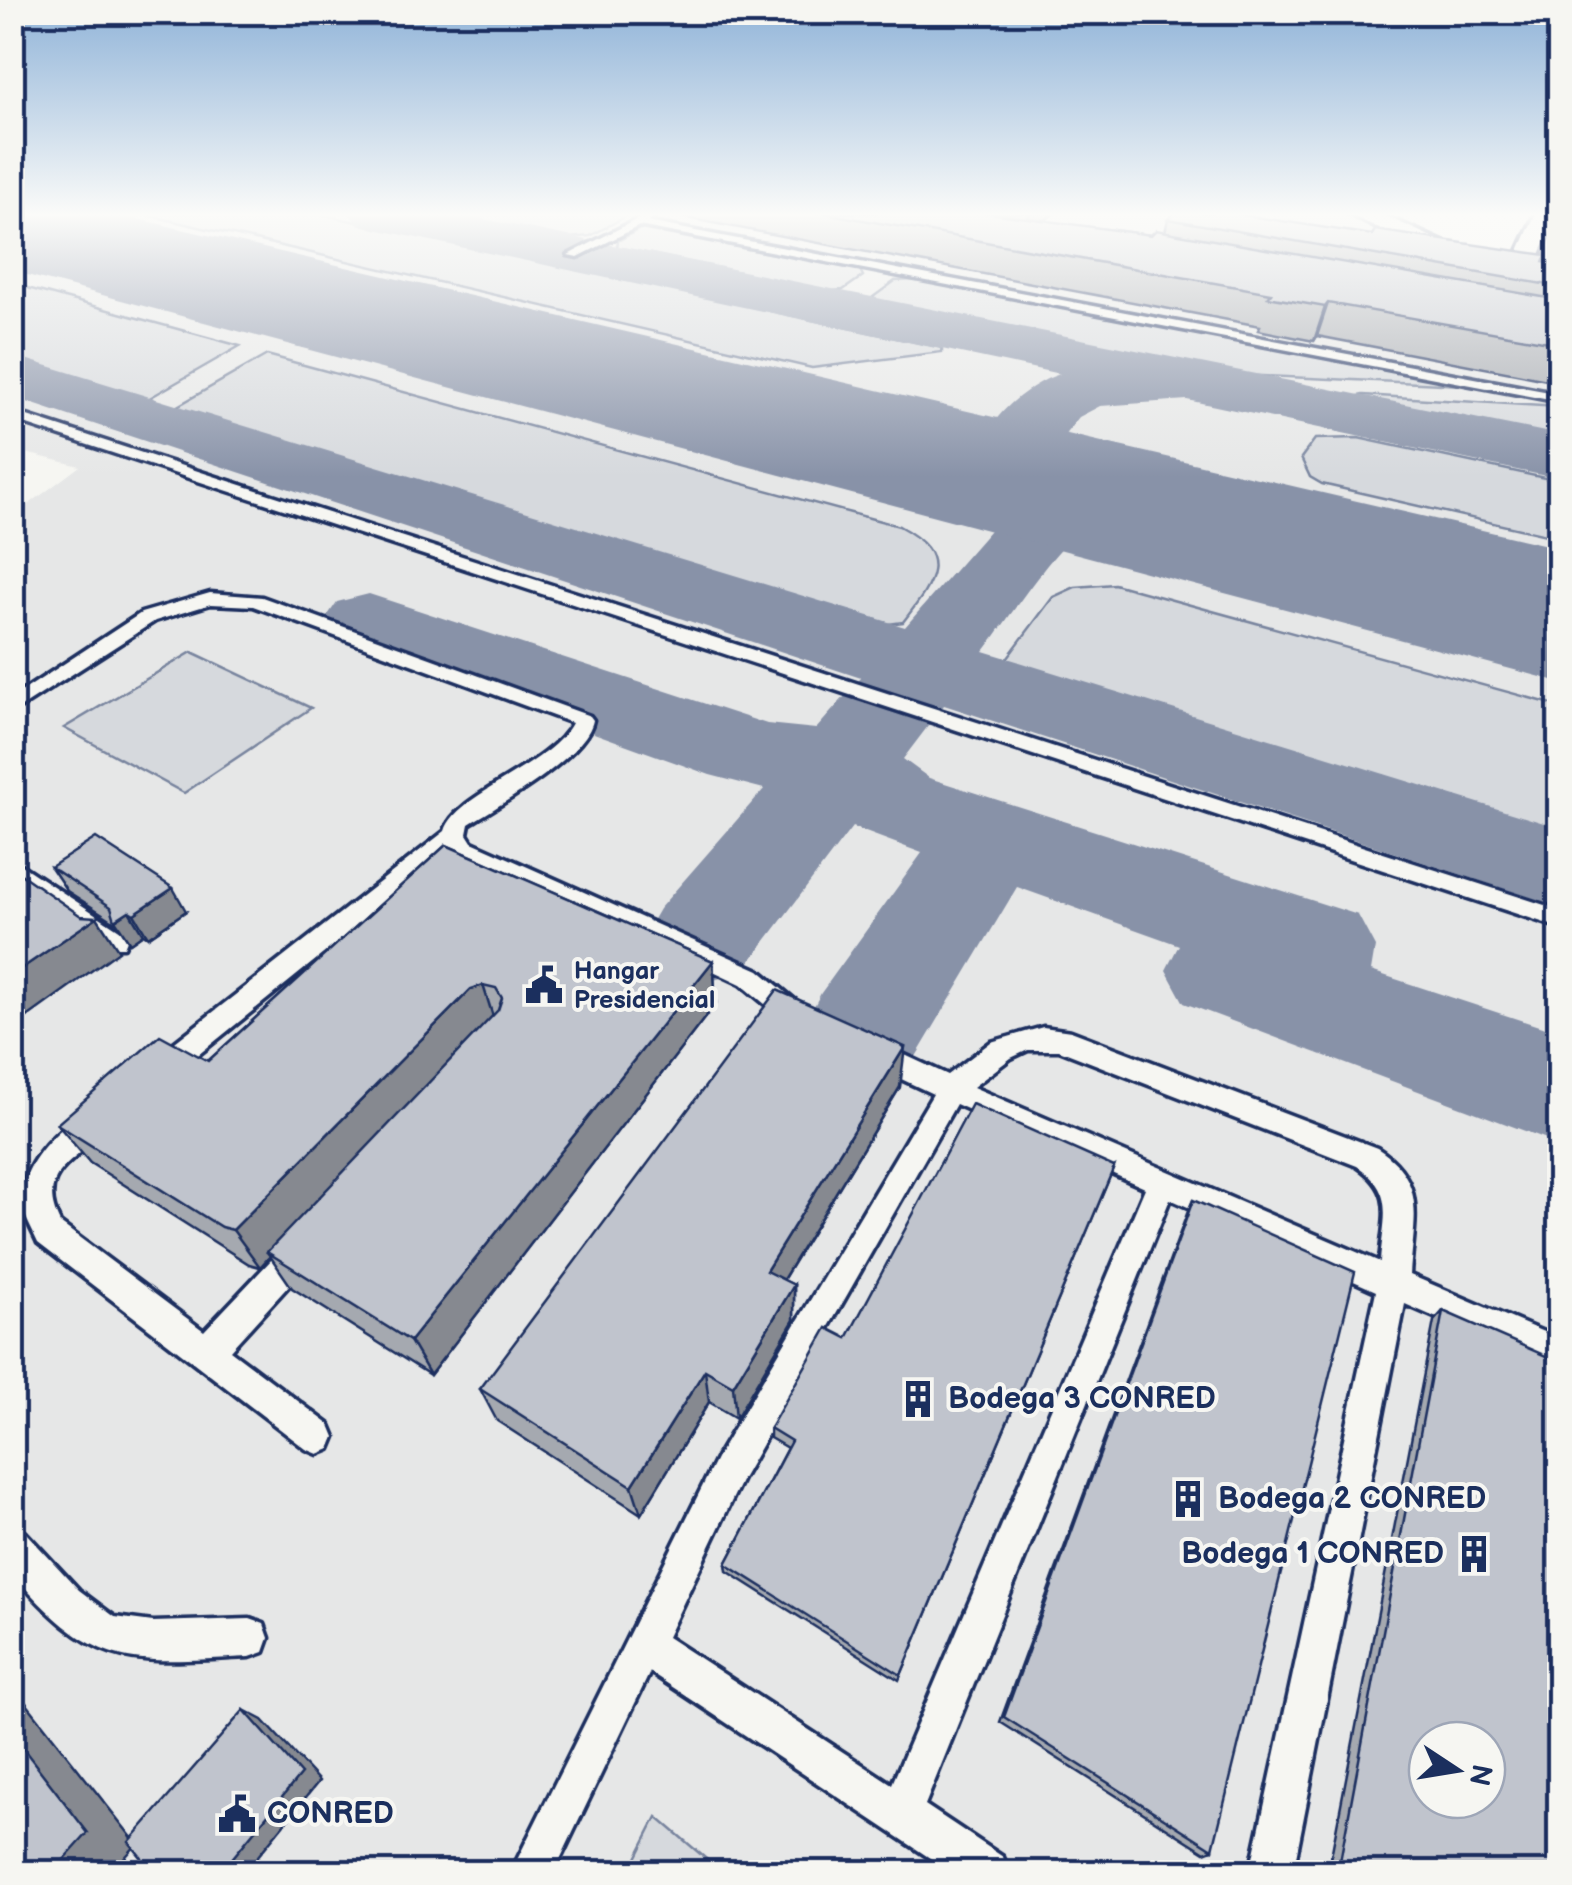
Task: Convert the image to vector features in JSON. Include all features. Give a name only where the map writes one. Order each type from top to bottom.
[{"type":"lane","points":[[1049,301],[1560,398]]},
{"type":"lane","points":[[12,415],[1560,919]]},
{"type":"lane","points":[[12,707],[148,616],[210,598],[256,601],[584,720],[581,730],[531,776],[459,820],[455,835],[59,1150],[42,1174],[36,1196],[38,1216],[49,1233],[318,1437]]},
{"type":"lane","points":[[455,835],[464,848],[750,977],[792,1015],[950,1089],[1560,1356]]},
{"type":"lane","points":[[12,867],[115,940]]},
{"type":"lane","points":[[532,1872],[730,1467],[950,1089],[1018,1039],[1051,1038],[1367,1157],[1385,1169],[1400,1192],[1394,1282],[1272,1872]]},
{"type":"lane","points":[[901,1812],[1163,1180]]},
{"type":"lane","points":[[206,1352],[325,1225]]},
{"type":"lane","points":[[12,1545],[51,1587],[104,1633],[140,1640],[250,1638]]},
{"type":"lane","points":[[642,1644],[988,1872]]},
{"type":"shaded area","points":[[12,301],[74,301],[240,346],[146,400],[13,359]]},
{"type":"shaded area","points":[[13,301],[1559,301],[1559,1872],[13,1872],[12,517],[80,466],[13,450]]},
{"type":"shaded area","points":[[521,301],[724,301],[942,348],[942,352],[812,368]]},
{"type":"shaded area","points":[[1025,301],[1464,385],[1241,375],[876,302]]},
{"type":"shaded area","points":[[267,355],[899,526],[927,548],[933,559],[930,582],[903,622],[874,626],[174,408]]},
{"type":"shaded area","points":[[1354,397],[1559,407],[1559,440]]},
{"type":"shaded area","points":[[1358,438],[1559,481],[1559,538],[1322,484],[1310,477],[1301,458],[1315,439]]},
{"type":"shaded area","points":[[1114,584],[1559,706],[1559,840],[999,669],[1053,597],[1075,587]]},
{"type":"shaded area","points":[[192,652],[311,708],[184,793],[64,728]]},
{"type":"shaded area","points":[[657,1817],[712,1864],[709,1872],[629,1872]]},
{"type":"building","points":[[1291,301],[1560,301],[1560,344],[1328,303],[1325,307]]},
{"type":"building","points":[[96,838],[173,888],[134,914],[129,911],[115,920],[111,907],[51,867]]},
{"type":"building","points":[[446,845],[713,961],[410,1341],[267,1252],[498,1010],[502,998],[496,988],[483,985],[471,989],[233,1230],[221,1227],[57,1124],[160,1035],[208,1061]]},
{"type":"building","points":[[12,868],[81,916],[97,917],[12,975]]},
{"type":"building","points":[[777,990],[905,1047],[766,1271],[794,1285],[733,1386],[705,1370],[632,1486],[480,1389]]},
{"type":"building","name":"Bodega 3 CONRED","points":[[972,1104],[1114,1167],[901,1675],[726,1564],[791,1441],[770,1428],[827,1328],[847,1338]]},
{"type":"building","name":"Bodega 2 CONRED","points":[[1193,1200],[1355,1272],[1213,1849],[1004,1717]]},
{"type":"building","name":"Bodega 1 CONRED","points":[[1443,1311],[1560,1362],[1560,1872],[1338,1872]]},
{"type":"building","name":"CONRED","points":[[244,1710],[301,1774],[221,1872],[153,1872],[129,1842]]},
{"type":"building","points":[[12,1734],[88,1833],[53,1872],[12,1872]]},
{"type":"taxiway","points":[[802,301],[1560,457]]},
{"type":"taxiway","points":[[12,375],[924,665]]},
{"type":"taxiway","points":[[1038,525],[1018,451],[1023,437],[1051,404],[1080,389],[1096,386],[1176,383]]},
{"type":"taxiway","points":[[1038,525],[1103,501]]},
{"type":"taxiway","points":[[924,665],[1038,525]]},
{"type":"taxiway","points":[[369,621],[746,752],[799,762],[849,757]]},
{"type":"taxiway","points":[[849,757],[924,665]]},
{"type":"taxiway","points":[[924,665],[1560,868]]},
{"type":"taxiway","points":[[701,940],[849,757]]},
{"type":"taxiway","points":[[849,757],[865,784],[891,803],[1018,846]]},
{"type":"taxiway","points":[[866,1029],[979,856],[1018,846]]},
{"type":"taxiway","points":[[1018,846],[1315,947],[1303,997]]},
{"type":"taxiway","points":[[1227,970],[1560,1089]]},
{"type":"runway","points":[[297,301],[1560,615]]},
{"type":"place","name":"Hangar Presidencial","points":[[544,985]]},
{"type":"place","name":"Bodega 3 CONRED","points":[[918,1399]]},
{"type":"place","name":"Bodega 2 CONRED","points":[[1188,1499]]},
{"type":"place","name":"Bodega 1 CONRED","points":[[1474,1554]]},
{"type":"place","name":"CONRED","points":[[237,1814]]}]
